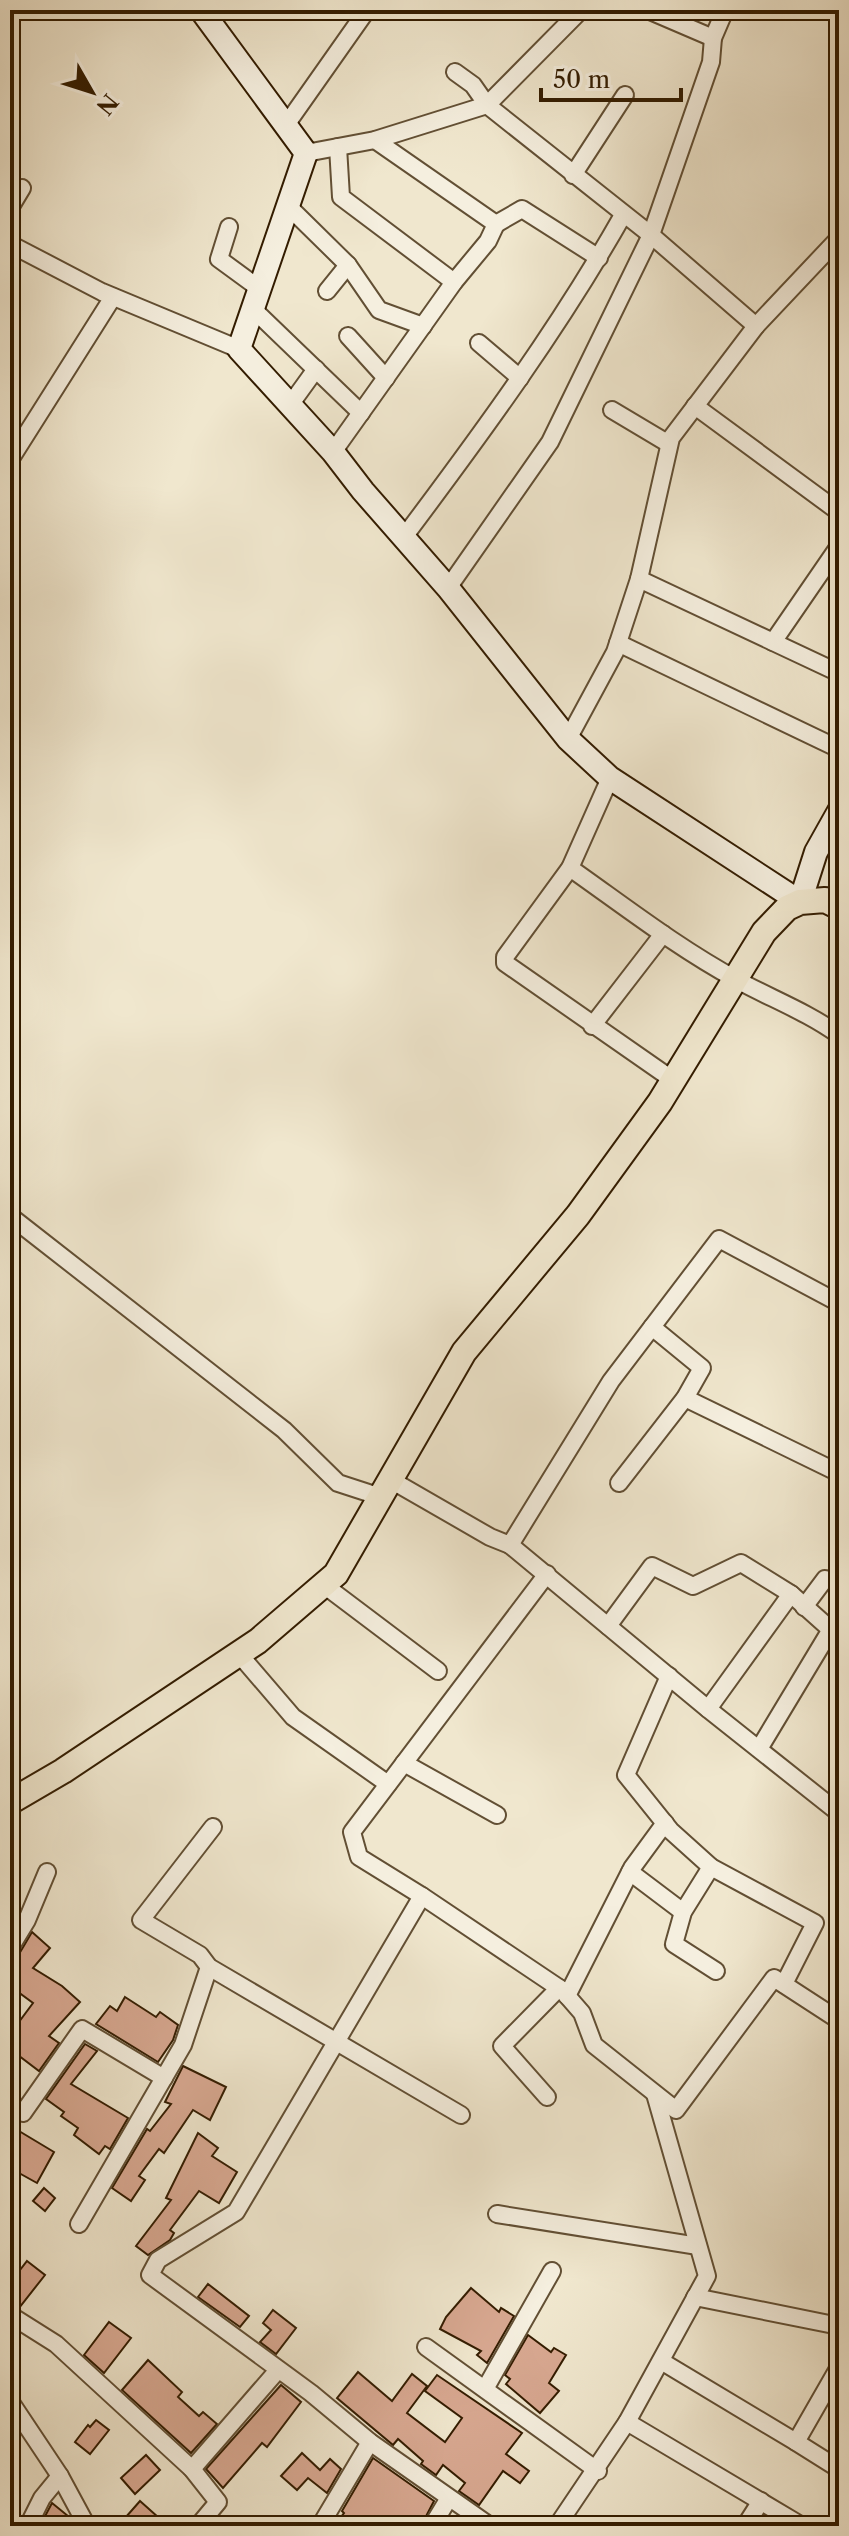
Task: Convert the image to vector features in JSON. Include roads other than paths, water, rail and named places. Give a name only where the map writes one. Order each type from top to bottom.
[{"type":"main road","points":[[10,1802],[63,1771],[258,1641],[336,1574],[464,1352],[578,1215],[673,1080],[764,932],[787,908],[800,902],[825,900],[839,907]]},
{"type":"street","points":[[202,10],[306,153]]},
{"type":"street","points":[[286,125],[367,10]]},
{"type":"street","points":[[306,153],[375,140],[487,105],[581,10]]},
{"type":"street","points":[[633,10],[650,11],[713,38]]},
{"type":"street","points":[[448,588],[550,442],[651,235],[711,62],[713,38],[725,10]]},
{"type":"street","points":[[455,72],[473,85],[487,105],[651,235],[756,326]]},
{"type":"street","points":[[573,175],[625,95]]},
{"type":"street","points":[[375,140],[496,224]]},
{"type":"street","points":[[338,147],[341,197],[454,282]]},
{"type":"street","points":[[239,349],[306,153]]},
{"type":"street","points":[[10,208],[22,188]]},
{"type":"street","points":[[288,206],[348,265],[379,310],[423,326]]},
{"type":"street","points":[[333,452],[454,282],[488,241],[496,224],[522,209],[599,258]]},
{"type":"street","points":[[404,537],[520,378],[599,258],[623,215]]},
{"type":"street","points":[[229,227],[219,259],[316,369],[361,413]]},
{"type":"street","points":[[568,739],[618,643],[639,579],[671,438],[756,326],[839,238]]},
{"type":"street","points":[[10,244],[113,297],[239,349],[333,452],[448,588],[568,739],[610,778],[800,902],[816,852],[839,811]]},
{"type":"street","points":[[327,291],[348,265]]},
{"type":"street","points":[[10,460],[113,297]]},
{"type":"street","points":[[348,336],[386,378]]},
{"type":"street","points":[[479,343],[520,378]]},
{"type":"street","points":[[290,405],[316,369]]},
{"type":"street","points":[[695,406],[839,512]]},
{"type":"street","points":[[612,410],[669,444]]},
{"type":"street","points":[[773,642],[839,546]]},
{"type":"street","points":[[639,579],[839,673]]},
{"type":"street","points":[[618,643],[839,749]]},
{"type":"street","points":[[610,778],[570,868],[505,957],[505,963],[673,1080]]},
{"type":"street","points":[[570,868],[663,934],[737,980],[811,1015],[839,1035]]},
{"type":"street","points":[[592,1026],[663,934]]},
{"type":"street","points":[[10,1216],[284,1430],[338,1483],[386,1488],[510,1545],[839,1813]]},
{"type":"street","points":[[510,1545],[611,1381],[719,1239],[839,1303]]},
{"type":"street","points":[[619,1483],[685,1398],[702,1368],[652,1327]]},
{"type":"street","points":[[685,1398],[838,1471]]},
{"type":"street","points":[[608,1626],[652,1566],[693,1586],[741,1563],[791,1594],[835,1634],[759,1749]]},
{"type":"street","points":[[547,1574],[352,1832],[359,1857],[563,1992],[582,2013],[594,2045],[676,2110],[774,1978],[834,2017],[839,2010]]},
{"type":"street","points":[[804,1607],[825,1579],[839,1582]]},
{"type":"street","points":[[324,1585],[438,1671]]},
{"type":"street","points":[[708,1709],[791,1594]]},
{"type":"street","points":[[239,1654],[293,1717],[388,1784]]},
{"type":"street","points":[[669,1676],[626,1775],[665,1823],[711,1867],[815,1923],[784,1984]]},
{"type":"street","points":[[404,1763],[497,1815]]},
{"type":"street","points":[[547,2097],[502,2046],[563,1992],[630,1872],[665,1823]]},
{"type":"street","points":[[213,1827],[141,1920],[200,1955],[209,1967],[461,2115]]},
{"type":"street","points":[[711,1867],[683,1912],[674,1944],[716,1971]]},
{"type":"street","points":[[10,1948],[27,1920],[47,1872]]},
{"type":"street","points":[[630,1872],[683,1912]]},
{"type":"street","points":[[422,1896],[236,2212],[158,2260],[150,2275],[311,2393],[370,2442],[490,2526]]},
{"type":"street","points":[[79,2224],[183,2045],[209,1967]]},
{"type":"street","points":[[10,2103],[23,2113],[82,2029],[164,2078]]},
{"type":"street","points":[[557,2526],[627,2422],[707,2276],[655,2094]]},
{"type":"street","points":[[497,2214],[698,2246]]},
{"type":"street","points":[[485,2389],[552,2271]]},
{"type":"street","points":[[695,2297],[839,2326]]},
{"type":"street","points":[[10,2315],[56,2344],[192,2469],[218,2502],[198,2526]]},
{"type":"street","points":[[426,2347],[597,2470]]},
{"type":"street","points":[[661,2361],[839,2469]]},
{"type":"street","points":[[796,2442],[839,2367]]},
{"type":"street","points":[[192,2469],[278,2370]]},
{"type":"street","points":[[10,2401],[60,2476],[87,2526]]},
{"type":"street","points":[[627,2422],[802,2526]]},
{"type":"street","points":[[320,2526],[370,2442]]},
{"type":"street","points":[[28,2526],[42,2498],[60,2476]]},
{"type":"street","points":[[432,2526],[449,2498]]},
{"type":"street","points":[[745,2526],[761,2501]]}]
